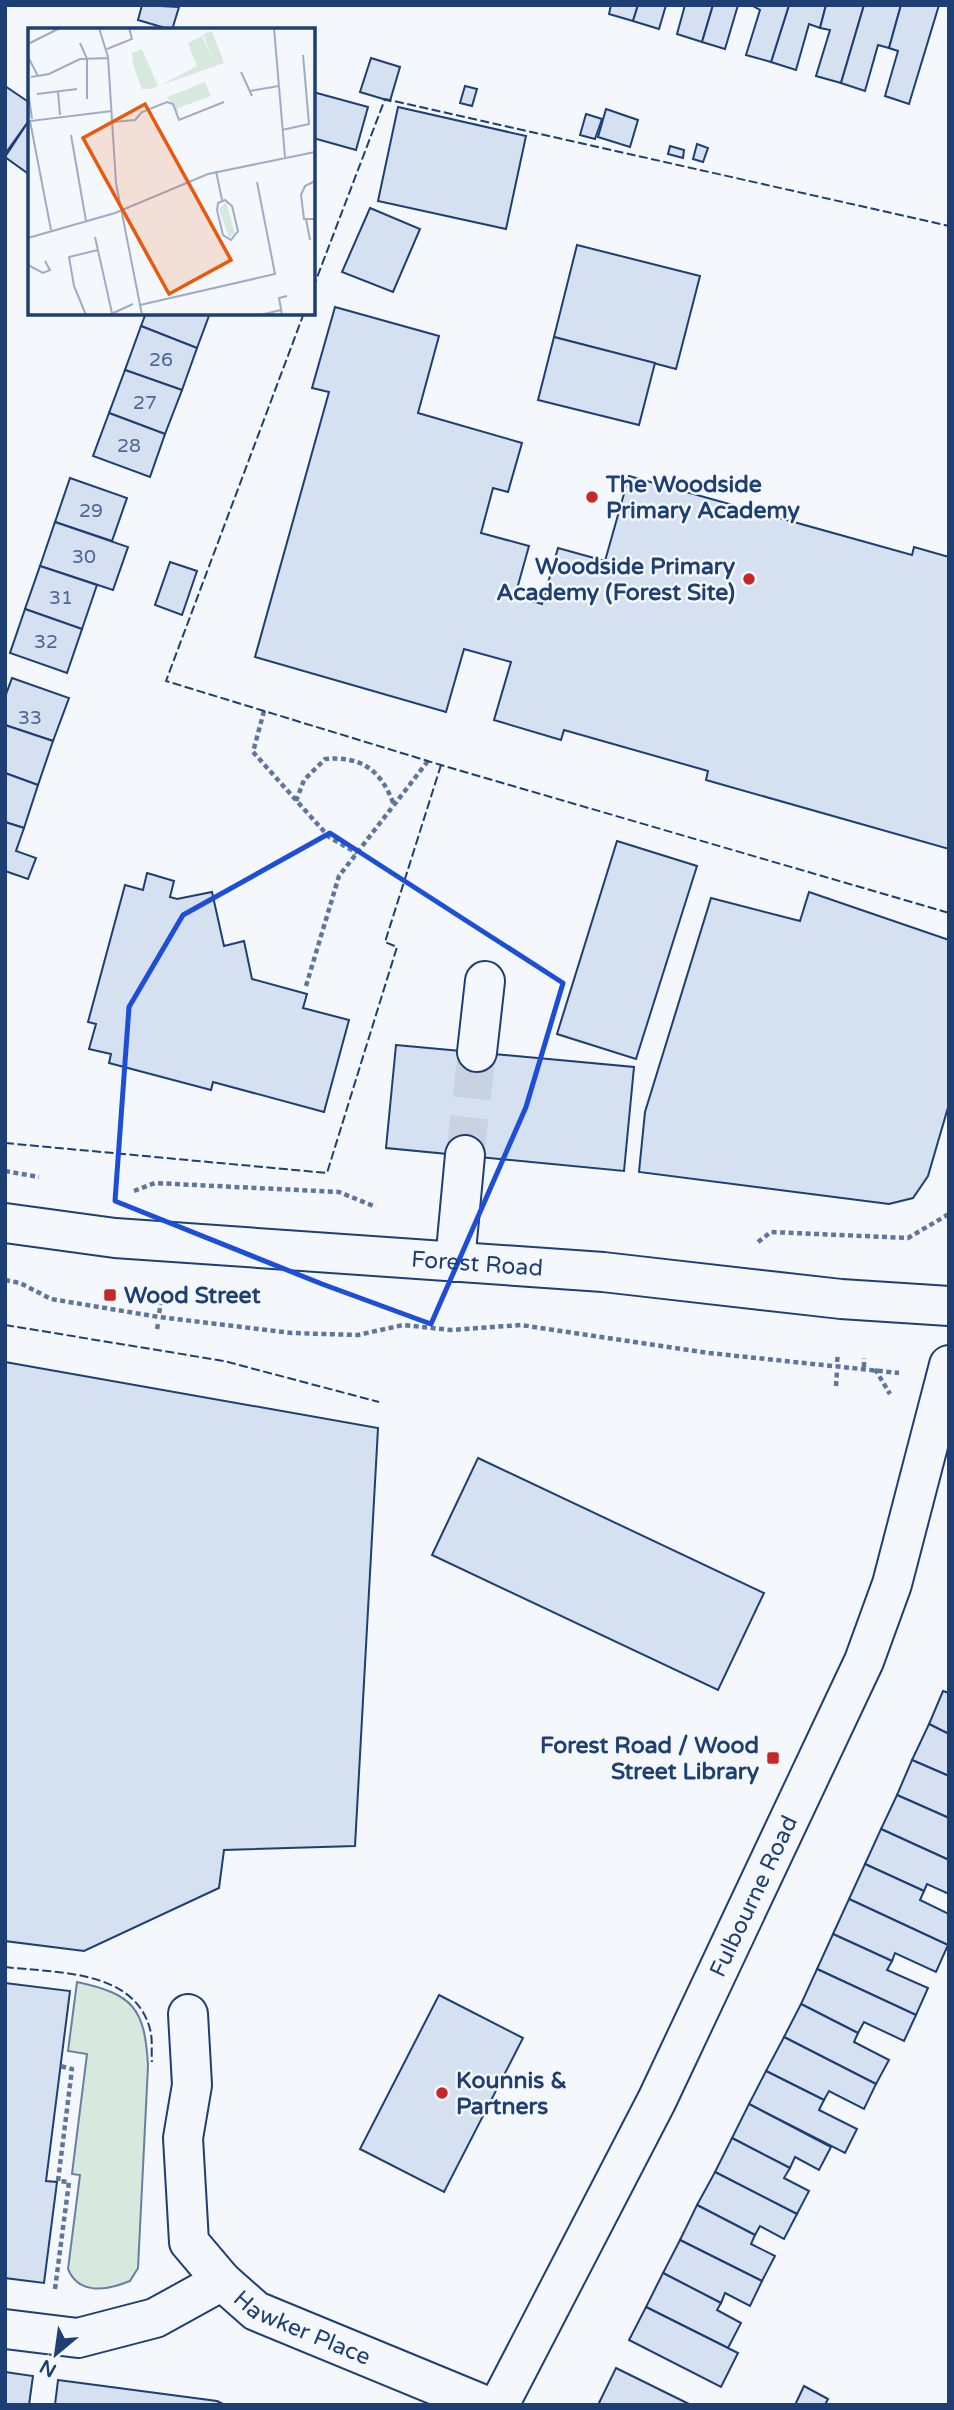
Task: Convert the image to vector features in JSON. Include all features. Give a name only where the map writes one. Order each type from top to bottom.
[{"type":"main road","points":[[477,1052],[485,981]]},
{"type":"main road","points":[[455,1262],[465,1155]]},
{"type":"main road","name":"Forest Road","points":[[5,1223],[115,1238],[603,1272],[888,1303],[949,1306]]},
{"type":"main road","name":"Fulbourne Road","points":[[499,2405],[657,2100],[864,1661],[892,1584],[949,1365]]},
{"type":"main road","points":[[188,2014],[192,2085],[183,2138],[189,2242],[222,2281]]},
{"type":"main road","name":"Hawker Place","points":[[5,2329],[78,2338],[155,2318],[222,2281],[257,2311],[484,2405]]},
{"type":"path","points":[[264,711],[253,752],[329,837],[356,853]]},
{"type":"path","points":[[296,801],[304,780],[325,759],[347,757],[379,773],[394,805]]},
{"type":"path","points":[[306,986],[339,876],[428,761]]},
{"type":"path","points":[[5,1171],[42,1178]]},
{"type":"path","points":[[125,1191],[133,1191],[155,1182],[339,1192],[384,1210]]},
{"type":"path","points":[[751,1248],[771,1232],[908,1238],[949,1214]]},
{"type":"path","points":[[870,1238],[870,1246]]},
{"type":"path","points":[[5,1280],[20,1283],[51,1299],[159,1317],[292,1333],[358,1335],[403,1325],[451,1330],[521,1325],[709,1353],[901,1373]]},
{"type":"path","points":[[159,1312],[161,1304]]},
{"type":"path","points":[[837,1362],[838,1354]]},
{"type":"path","points":[[863,1358],[863,1367]]},
{"type":"path","points":[[836,1387],[837,1371]]},
{"type":"path","points":[[48,2335],[69,2182],[58,2181],[72,2068],[61,2066]]},
{"type":"highlighted area","points":[[330,833],[563,983],[526,1107],[431,1324],[322,1284],[115,1201],[129,1007],[183,915]]},
{"type":"shaded area","points":[[77,1982],[111,1992],[132,2007],[144,2030],[148,2066],[138,2268],[130,2281],[95,2289],[79,2284],[68,2269],[80,2175],[72,2174],[87,2054],[68,2051]]},
{"type":"building","points":[[142,5],[179,7],[173,28],[138,20]]},
{"type":"building","points":[[611,5],[638,5],[633,21],[609,14]]},
{"type":"building","points":[[638,5],[666,5],[659,29],[633,21]]},
{"type":"building","points":[[685,5],[713,5],[702,42],[677,34]]},
{"type":"building","points":[[713,5],[738,5],[725,49],[702,42]]},
{"type":"building","points":[[751,5],[789,5],[771,62],[746,55],[760,10]]},
{"type":"building","points":[[789,5],[826,5],[820,28],[809,24],[796,70],[771,62]]},
{"type":"building","points":[[826,5],[864,5],[841,83],[816,76],[830,30],[820,28]]},
{"type":"building","points":[[864,5],[901,5],[889,48],[878,45],[865,91],[841,83]]},
{"type":"building","points":[[901,5],[939,5],[909,104],[885,96],[898,51],[889,48]]},
{"type":"building","points":[[371,58],[400,67],[390,101],[360,92]]},
{"type":"building","points":[[5,86],[28,102],[28,122],[5,154]]},
{"type":"building","points":[[465,86],[477,89],[472,106],[460,103]]},
{"type":"building","points":[[315,93],[368,107],[356,150],[315,139]]},
{"type":"building","points":[[398,107],[526,136],[506,229],[378,201]]},
{"type":"building","points":[[606,109],[638,120],[630,147],[598,137]]},
{"type":"building","points":[[586,114],[602,119],[595,139],[580,135]]},
{"type":"building","points":[[28,122],[28,174],[5,157]]},
{"type":"building","points":[[697,144],[708,148],[703,162],[693,159]]},
{"type":"building","points":[[670,146],[684,150],[683,158],[668,154]]},
{"type":"building","points":[[370,208],[420,229],[393,292],[342,272]]},
{"type":"building","points":[[577,245],[700,276],[676,369],[554,337]]},
{"type":"building","name":"Woodside Primary Academy (Forest Site)","points":[[335,307],[439,336],[418,413],[522,443],[508,492],[493,488],[481,533],[529,546],[515,596],[542,604],[558,548],[605,561],[629,476],[912,555],[914,547],[949,557],[949,849],[706,780],[708,771],[564,730],[561,740],[494,720],[511,662],[464,649],[446,712],[255,657],[329,392],[312,388]]},
{"type":"building","points":[[145,315],[209,315],[197,348],[141,326]]},
{"type":"building","points":[[141,326],[197,348],[182,390],[125,370]]},
{"type":"building","points":[[554,337],[655,363],[639,425],[538,400]]},
{"type":"building","points":[[125,370],[182,390],[165,434],[109,413]]},
{"type":"building","points":[[109,413],[165,434],[150,477],[93,456]]},
{"type":"building","points":[[70,478],[127,498],[112,541],[55,522]]},
{"type":"building","points":[[55,522],[128,547],[113,590],[40,566]]},
{"type":"building","points":[[170,562],[197,571],[182,615],[155,605]]},
{"type":"building","points":[[40,566],[97,585],[82,629],[25,609]]},
{"type":"building","points":[[25,609],[82,629],[67,673],[10,653]]},
{"type":"building","points":[[12,678],[69,698],[53,741],[5,725],[5,697]]},
{"type":"building","points":[[5,725],[53,741],[38,785],[5,773]]},
{"type":"building","points":[[5,773],[38,785],[24,828],[5,822]]},
{"type":"building","points":[[5,822],[24,828],[16,851],[36,858],[28,879],[5,871]]},
{"type":"building","points":[[617,841],[697,866],[636,1059],[557,1034]]},
{"type":"building","points":[[147,873],[174,881],[170,897],[177,899],[212,892],[224,946],[244,941],[252,979],[307,994],[303,1008],[349,1020],[324,1112],[213,1082],[211,1090],[109,1063],[111,1054],[89,1049],[96,1024],[88,1022],[125,885],[143,890]]},
{"type":"building","points":[[809,892],[949,940],[949,1104],[928,1176],[913,1198],[889,1204],[639,1172],[645,1112],[711,898],[800,921]]},
{"type":"building","points":[[396,1045],[634,1067],[624,1171],[386,1148]]},
{"type":"building","points":[[5,1362],[378,1428],[355,1846],[224,1850],[219,1888],[84,1951],[5,1941]]},
{"type":"building","points":[[478,1458],[764,1593],[718,1690],[432,1555]]},
{"type":"building","points":[[943,1691],[949,1693],[949,1734],[929,1724]]},
{"type":"building","points":[[929,1724],[949,1734],[949,1776],[912,1760]]},
{"type":"building","points":[[912,1760],[949,1776],[949,1818],[897,1795]]},
{"type":"building","points":[[897,1795],[949,1818],[949,1860],[881,1829]]},
{"type":"building","points":[[881,1829],[949,1860],[949,1894],[927,1884],[924,1891],[865,1864]]},
{"type":"building","points":[[865,1864],[924,1891],[920,1900],[949,1914],[948,1945],[849,1899]]},
{"type":"building","points":[[849,1899],[948,1945],[936,1972],[895,1953],[892,1961],[833,1934]]},
{"type":"building","points":[[833,1934],[892,1961],[887,1970],[928,1988],[916,2015],[817,1969]]},
{"type":"building","points":[[817,1969],[916,2015],[904,2041],[864,2022],[858,2033],[801,2004]]},
{"type":"building","points":[[5,1983],[70,1991],[46,2181],[57,2182],[44,2283],[5,2278]]},
{"type":"building","name":"Kounnis & Partners","points":[[439,1995],[523,2038],[444,2192],[360,2149]]},
{"type":"building","points":[[801,2004],[858,2033],[854,2042],[889,2060],[876,2084],[784,2037]]},
{"type":"building","points":[[784,2037],[876,2084],[864,2109],[829,2091],[824,2100],[766,2071]]},
{"type":"building","points":[[766,2071],[824,2100],[819,2110],[857,2129],[845,2153],[749,2104]]},
{"type":"building","points":[[749,2104],[831,2147],[819,2170],[795,2157],[790,2168],[732,2138]]},
{"type":"building","points":[[732,2138],[790,2168],[784,2178],[809,2191],[797,2214],[715,2172]]},
{"type":"building","points":[[715,2172],[797,2214],[784,2239],[760,2226],[755,2235],[697,2205]]},
{"type":"building","points":[[697,2205],[755,2235],[751,2244],[775,2256],[762,2281],[680,2240]]},
{"type":"building","points":[[680,2240],[762,2281],[750,2306],[725,2293],[721,2303],[663,2273]]},
{"type":"building","points":[[663,2273],[721,2303],[717,2310],[741,2323],[728,2348],[646,2307]]},
{"type":"building","points":[[646,2307],[738,2353],[721,2387],[629,2340]]},
{"type":"building","points":[[616,2368],[691,2405],[598,2405]]},
{"type":"building","points":[[5,2372],[33,2376],[29,2405],[5,2405]]},
{"type":"building","points":[[58,2380],[217,2401],[225,2405],[55,2405]]},
{"type":"building","points":[[804,2386],[828,2399],[825,2405],[795,2405]]},
{"type":"tunnel","points":[[465,1155],[477,1052]]},
{"type":"fence","points":[[315,283],[385,99],[949,226]]},
{"type":"fence","points":[[303,315],[166,681],[441,765],[949,913]]},
{"type":"fence","points":[[5,1143],[327,1173],[397,947],[385,942],[441,765]]},
{"type":"fence","points":[[5,1325],[224,1361],[379,1402]]},
{"type":"fence","points":[[5,1967],[69,1973],[110,1985],[128,1995],[141,2009],[150,2029],[152,2062]]},
{"type":"place","name":"The Woodside Primary Academy","points":[[592,497]]},
{"type":"place","name":"Woodside Primary Academy (Forest Site)","points":[[749,579]]},
{"type":"place","name":"Wood Street","points":[[110,1295]]},
{"type":"place","name":"Forest Road / Wood Street Library","points":[[773,1758]]},
{"type":"place","name":"Kounnis & Partners","points":[[442,2093]]}]
